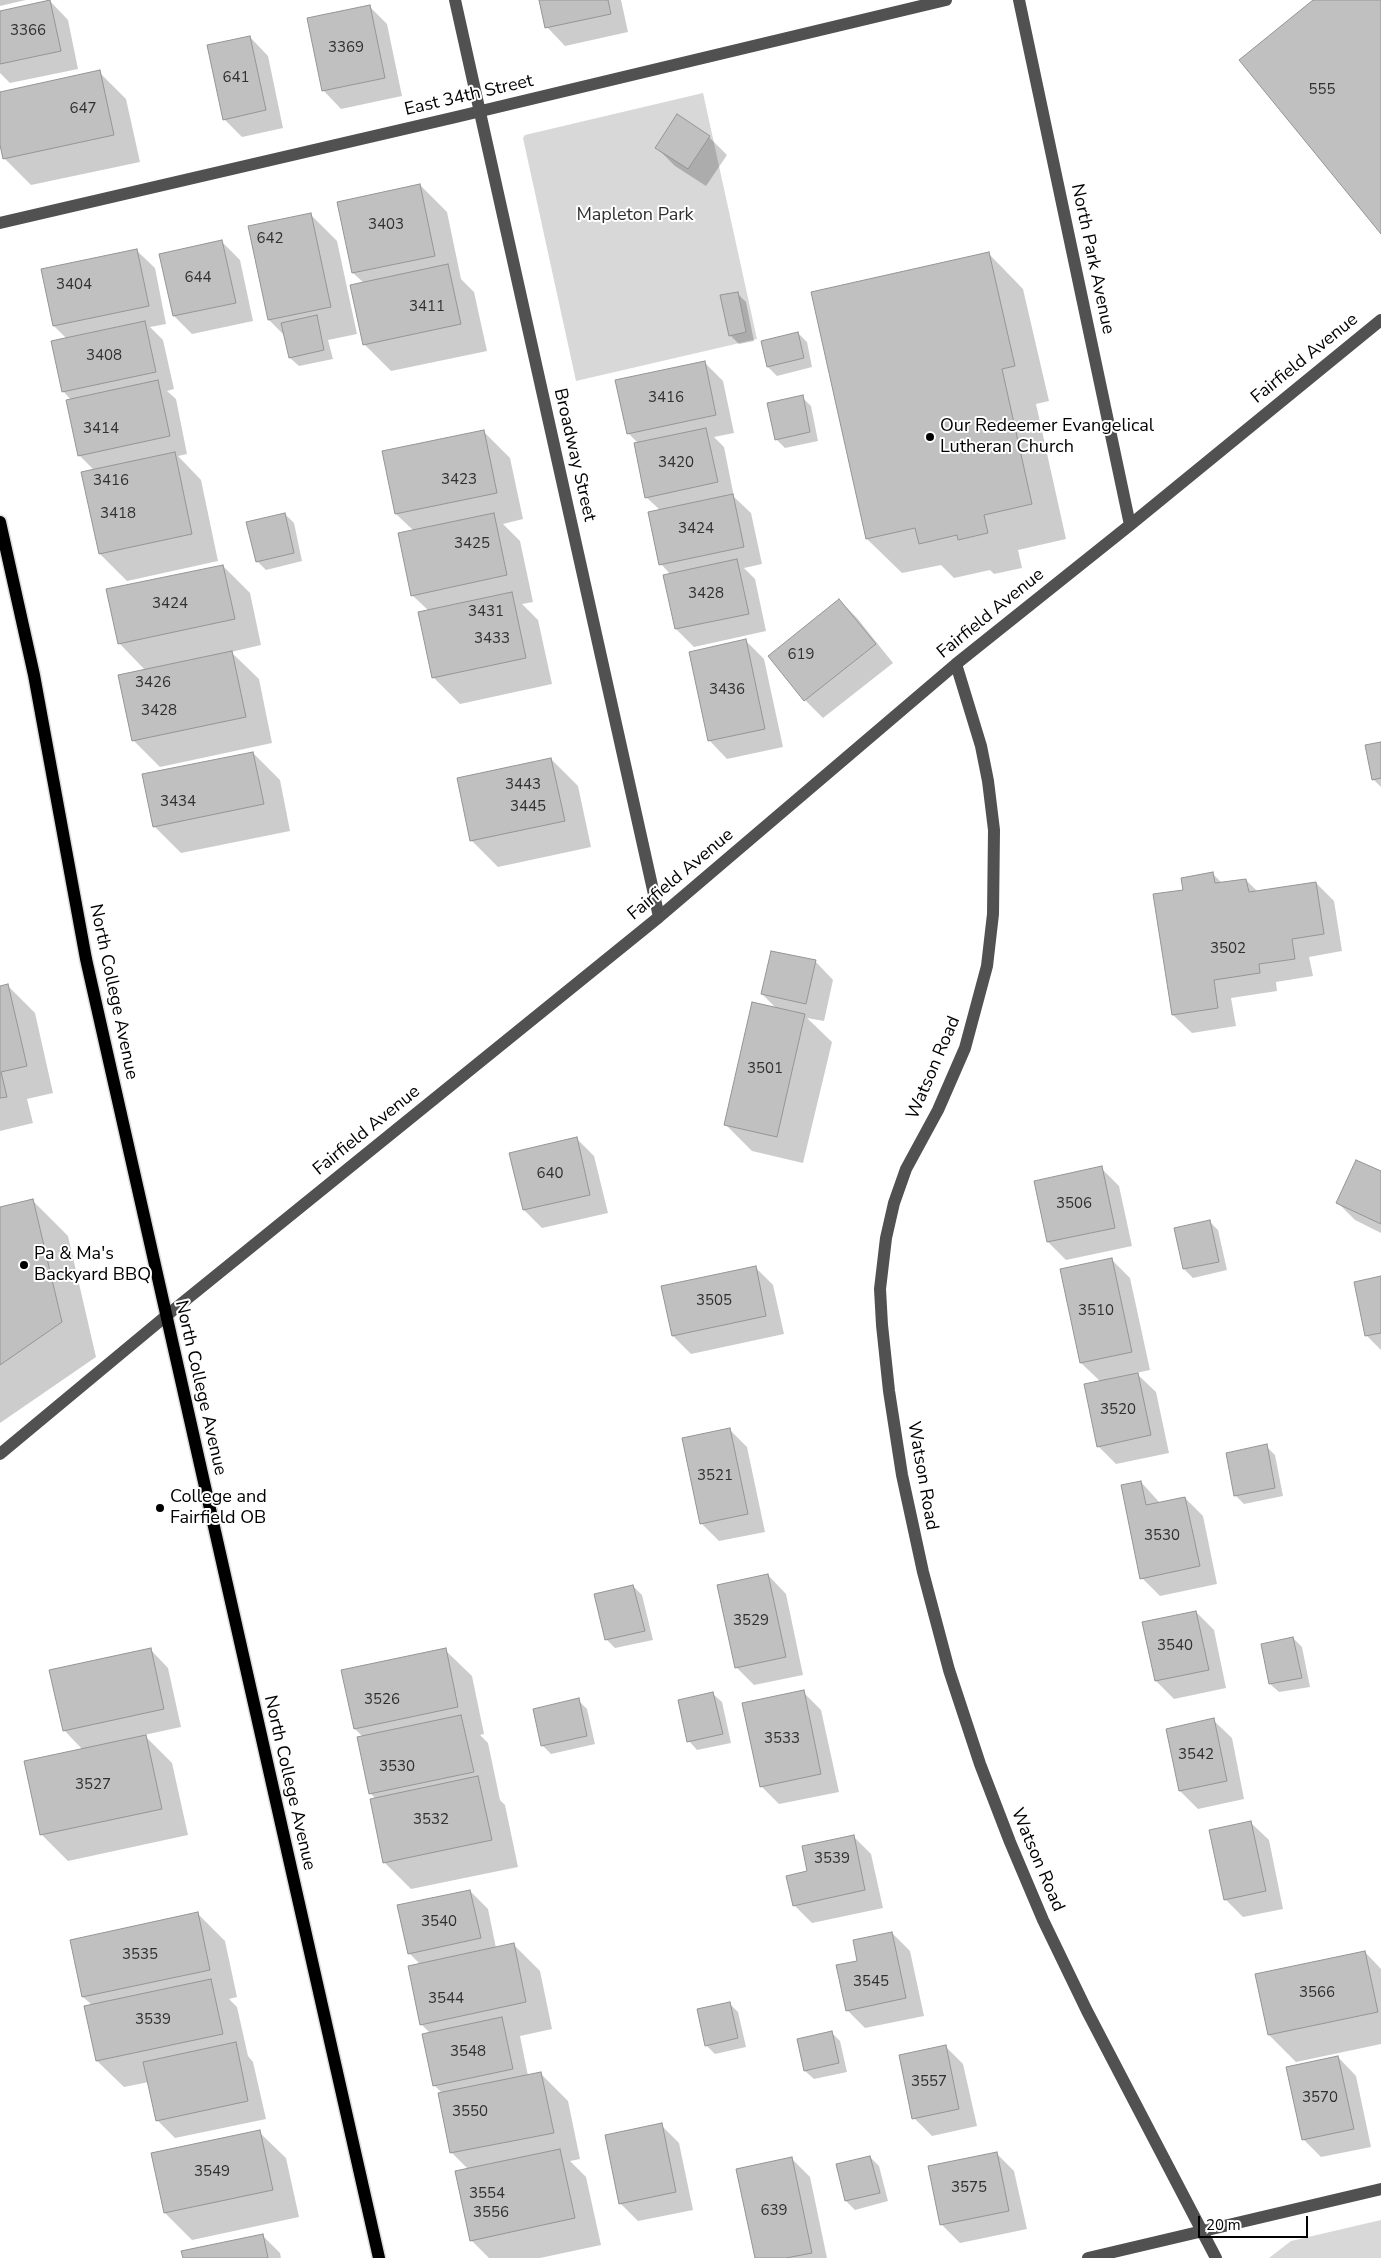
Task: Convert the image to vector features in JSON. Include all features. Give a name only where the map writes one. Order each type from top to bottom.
[{"type":"main road","name":"North College Avenue","points":[[0,522],[34,674],[86,959],[379,2258]]},
{"type":"street","name":"Broadway Street","points":[[454,0],[658,917]]},
{"type":"street","name":"East 34th Street","points":[[0,223],[480,112],[946,0]]},
{"type":"street","name":"North Park Avenue","points":[[1019,0],[1130,525]]},
{"type":"street","name":"Fairfield Avenue","points":[[0,1454],[166,1316],[658,917],[956,664],[1381,320]]},
{"type":"street","name":"Watson Road","points":[[956,664],[976,730],[988,780],[994,830],[993,914],[987,966],[965,1048],[938,1110],[906,1170],[894,1202],[886,1238],[881,1272],[882,1317],[889,1391],[912,1524],[936,1622],[964,1718],[1000,1819],[1042,1920],[1087,2011],[1216,2258]]},
{"type":"street","points":[[1088,2258],[1381,2190]]},
{"type":"green space","name":"Mapleton Park","points":[[703,93],[757,339],[576,381],[523,138],[525,135]]},
{"type":"green space","points":[[1381,2220],[1381,2258],[1269,2258],[1291,2241]]},
{"type":"building","points":[[50,0],[61,51],[0,64],[0,11]]},
{"type":"building","points":[[539,0],[608,0],[611,14],[545,28]]},
{"type":"building","points":[[1313,0],[1381,0],[1381,234],[1239,60]]},
{"type":"building","points":[[370,5],[385,78],[322,91],[307,18]]},
{"type":"building","points":[[250,36],[266,110],[223,120],[207,45]]},
{"type":"building","points":[[100,70],[114,135],[3,159],[0,145],[0,92]]},
{"type":"building","points":[[677,114],[710,136],[688,169],[655,148]]},
{"type":"building","points":[[420,184],[435,256],[352,273],[337,202]]},
{"type":"building","points":[[311,213],[331,307],[268,320],[248,226]]},
{"type":"building","points":[[222,240],[236,303],[173,316],[159,254]]},
{"type":"building","points":[[137,249],[149,306],[53,326],[41,269]]},
{"type":"building","name":"Our Redeemer Evangelical Lutheran Church","points":[[989,252],[1015,366],[1002,369],[1032,504],[984,515],[988,533],[958,540],[957,535],[919,544],[915,528],[866,539],[811,292]]},
{"type":"building","points":[[448,264],[461,324],[363,345],[350,285]]},
{"type":"building","points":[[738,292],[746,332],[729,336],[720,295]]},
{"type":"building","points":[[317,315],[324,350],[289,358],[281,323]]},
{"type":"building","points":[[145,321],[156,372],[62,392],[51,341]]},
{"type":"building","points":[[798,332],[804,358],[767,367],[761,341]]},
{"type":"building","points":[[705,361],[716,415],[627,434],[615,380]]},
{"type":"building","points":[[158,380],[170,436],[78,456],[66,400]]},
{"type":"building","points":[[803,395],[810,432],[775,440],[767,403]]},
{"type":"building","points":[[706,428],[718,482],[645,498],[634,443]]},
{"type":"building","points":[[484,430],[497,493],[395,514],[382,451]]},
{"type":"building","points":[[175,452],[192,534],[99,554],[81,472]]},
{"type":"building","points":[[733,494],[744,547],[659,565],[648,512]]},
{"type":"building","points":[[285,513],[294,553],[256,562],[246,522]]},
{"type":"building","points":[[494,513],[507,575],[411,596],[398,533]]},
{"type":"building","points":[[737,559],[749,614],[675,629],[663,575]]},
{"type":"building","points":[[223,565],[235,619],[118,644],[106,589]]},
{"type":"building","points":[[512,592],[526,658],[432,678],[418,612]]},
{"type":"building","points":[[839,599],[876,644],[804,701],[768,656]]},
{"type":"building","points":[[746,639],[765,729],[708,741],[689,652]]},
{"type":"building","points":[[232,651],[246,717],[132,741],[118,675]]},
{"type":"building","points":[[1381,742],[1381,778],[1372,780],[1365,745]]},
{"type":"building","points":[[253,752],[264,804],[153,827],[142,774]]},
{"type":"building","points":[[551,758],[565,821],[470,841],[457,778]]},
{"type":"building","points":[[1213,872],[1215,883],[1246,879],[1249,892],[1316,882],[1324,934],[1292,939],[1295,959],[1259,964],[1260,973],[1214,980],[1218,1008],[1172,1015],[1153,894],[1183,890],[1181,878]]},
{"type":"building","points":[[771,951],[816,960],[806,1004],[761,994]]},
{"type":"building","points":[[8,984],[27,1066],[1,1072],[7,1097],[0,1098],[0,986]]},
{"type":"building","points":[[752,1002],[805,1014],[777,1137],[724,1125]]},
{"type":"building","points":[[577,1137],[590,1195],[523,1210],[509,1153]]},
{"type":"building","points":[[1356,1160],[1381,1171],[1381,1224],[1336,1203]]},
{"type":"building","points":[[1102,1166],[1115,1228],[1047,1242],[1034,1181]]},
{"type":"building","name":"Pa & Ma's Backyard BBQ","points":[[33,1199],[62,1322],[0,1365],[0,1207]]},
{"type":"building","points":[[1210,1220],[1219,1262],[1183,1269],[1174,1228]]},
{"type":"building","points":[[1112,1258],[1132,1352],[1080,1363],[1060,1269]]},
{"type":"building","points":[[756,1266],[766,1316],[672,1336],[661,1286]]},
{"type":"building","points":[[1381,1276],[1381,1333],[1365,1336],[1354,1282]]},
{"type":"building","points":[[1138,1373],[1151,1435],[1097,1447],[1084,1384]]},
{"type":"building","points":[[730,1428],[748,1514],[700,1524],[682,1438]]},
{"type":"building","points":[[1267,1444],[1275,1488],[1234,1496],[1226,1453]]},
{"type":"building","points":[[1141,1481],[1146,1505],[1185,1497],[1200,1566],[1140,1579],[1121,1485]]},
{"type":"building","points":[[768,1574],[786,1657],[735,1668],[717,1585]]},
{"type":"building","points":[[633,1585],[645,1631],[605,1640],[594,1594]]},
{"type":"building","points":[[1196,1611],[1209,1670],[1155,1681],[1142,1622]]},
{"type":"building","points":[[1293,1637],[1302,1678],[1269,1684],[1261,1644]]},
{"type":"building","points":[[151,1648],[164,1709],[63,1731],[49,1670]]},
{"type":"building","points":[[446,1648],[458,1707],[354,1729],[341,1670]]},
{"type":"building","points":[[804,1690],[821,1774],[760,1787],[742,1703]]},
{"type":"building","points":[[713,1692],[723,1734],[687,1742],[678,1700]]},
{"type":"building","points":[[579,1698],[587,1736],[541,1746],[533,1709]]},
{"type":"building","points":[[461,1715],[474,1772],[369,1794],[357,1737]]},
{"type":"building","points":[[1214,1718],[1227,1781],[1179,1791],[1166,1729]]},
{"type":"building","points":[[146,1735],[162,1809],[40,1835],[24,1761]]},
{"type":"building","points":[[478,1776],[492,1840],[383,1863],[370,1799]]},
{"type":"building","points":[[1251,1821],[1266,1891],[1224,1900],[1209,1830]]},
{"type":"building","points":[[854,1835],[865,1890],[793,1906],[786,1876],[807,1871],[802,1846]]},
{"type":"building","points":[[470,1890],[481,1938],[408,1954],[397,1905]]},
{"type":"building","points":[[198,1912],[210,1970],[82,1997],[70,1940]]},
{"type":"building","points":[[892,1932],[906,1998],[846,2011],[836,1965],[857,1961],[853,1940]]},
{"type":"building","points":[[514,1943],[526,2002],[420,2025],[408,1966]]},
{"type":"building","points":[[1365,1951],[1378,2012],[1268,2035],[1255,1974]]},
{"type":"building","points":[[211,1979],[223,2034],[96,2061],[84,2006]]},
{"type":"building","points":[[730,2002],[738,2038],[705,2046],[697,2009]]},
{"type":"building","points":[[502,2017],[513,2069],[433,2086],[422,2034]]},
{"type":"building","points":[[832,2031],[839,2063],[804,2071],[797,2039]]},
{"type":"building","points":[[236,2042],[248,2101],[156,2121],[143,2062]]},
{"type":"building","points":[[946,2045],[959,2109],[912,2119],[899,2055]]},
{"type":"building","points":[[1338,2056],[1354,2129],[1302,2140],[1286,2067]]},
{"type":"building","points":[[541,2072],[554,2133],[450,2153],[438,2093]]},
{"type":"building","points":[[662,2123],[676,2192],[619,2204],[605,2135]]},
{"type":"building","points":[[260,2130],[273,2190],[164,2213],[151,2153]]},
{"type":"building","points":[[560,2149],[575,2218],[470,2241],[455,2171]]},
{"type":"building","points":[[997,2152],[1009,2211],[940,2225],[928,2166]]},
{"type":"building","points":[[870,2156],[880,2193],[845,2201],[836,2164]]},
{"type":"building","points":[[792,2157],[812,2253],[786,2258],[755,2258],[736,2169]]},
{"type":"building","points":[[263,2234],[268,2258],[183,2258],[181,2251]]},
{"type":"place","name":"Our Redeemer Evangelical Lutheran Church","points":[[930,437]]},
{"type":"place","name":"Pa & Ma's Backyard BBQ","points":[[24,1265]]},
{"type":"place","name":"College and Fairfield OB","points":[[160,1508]]}]
